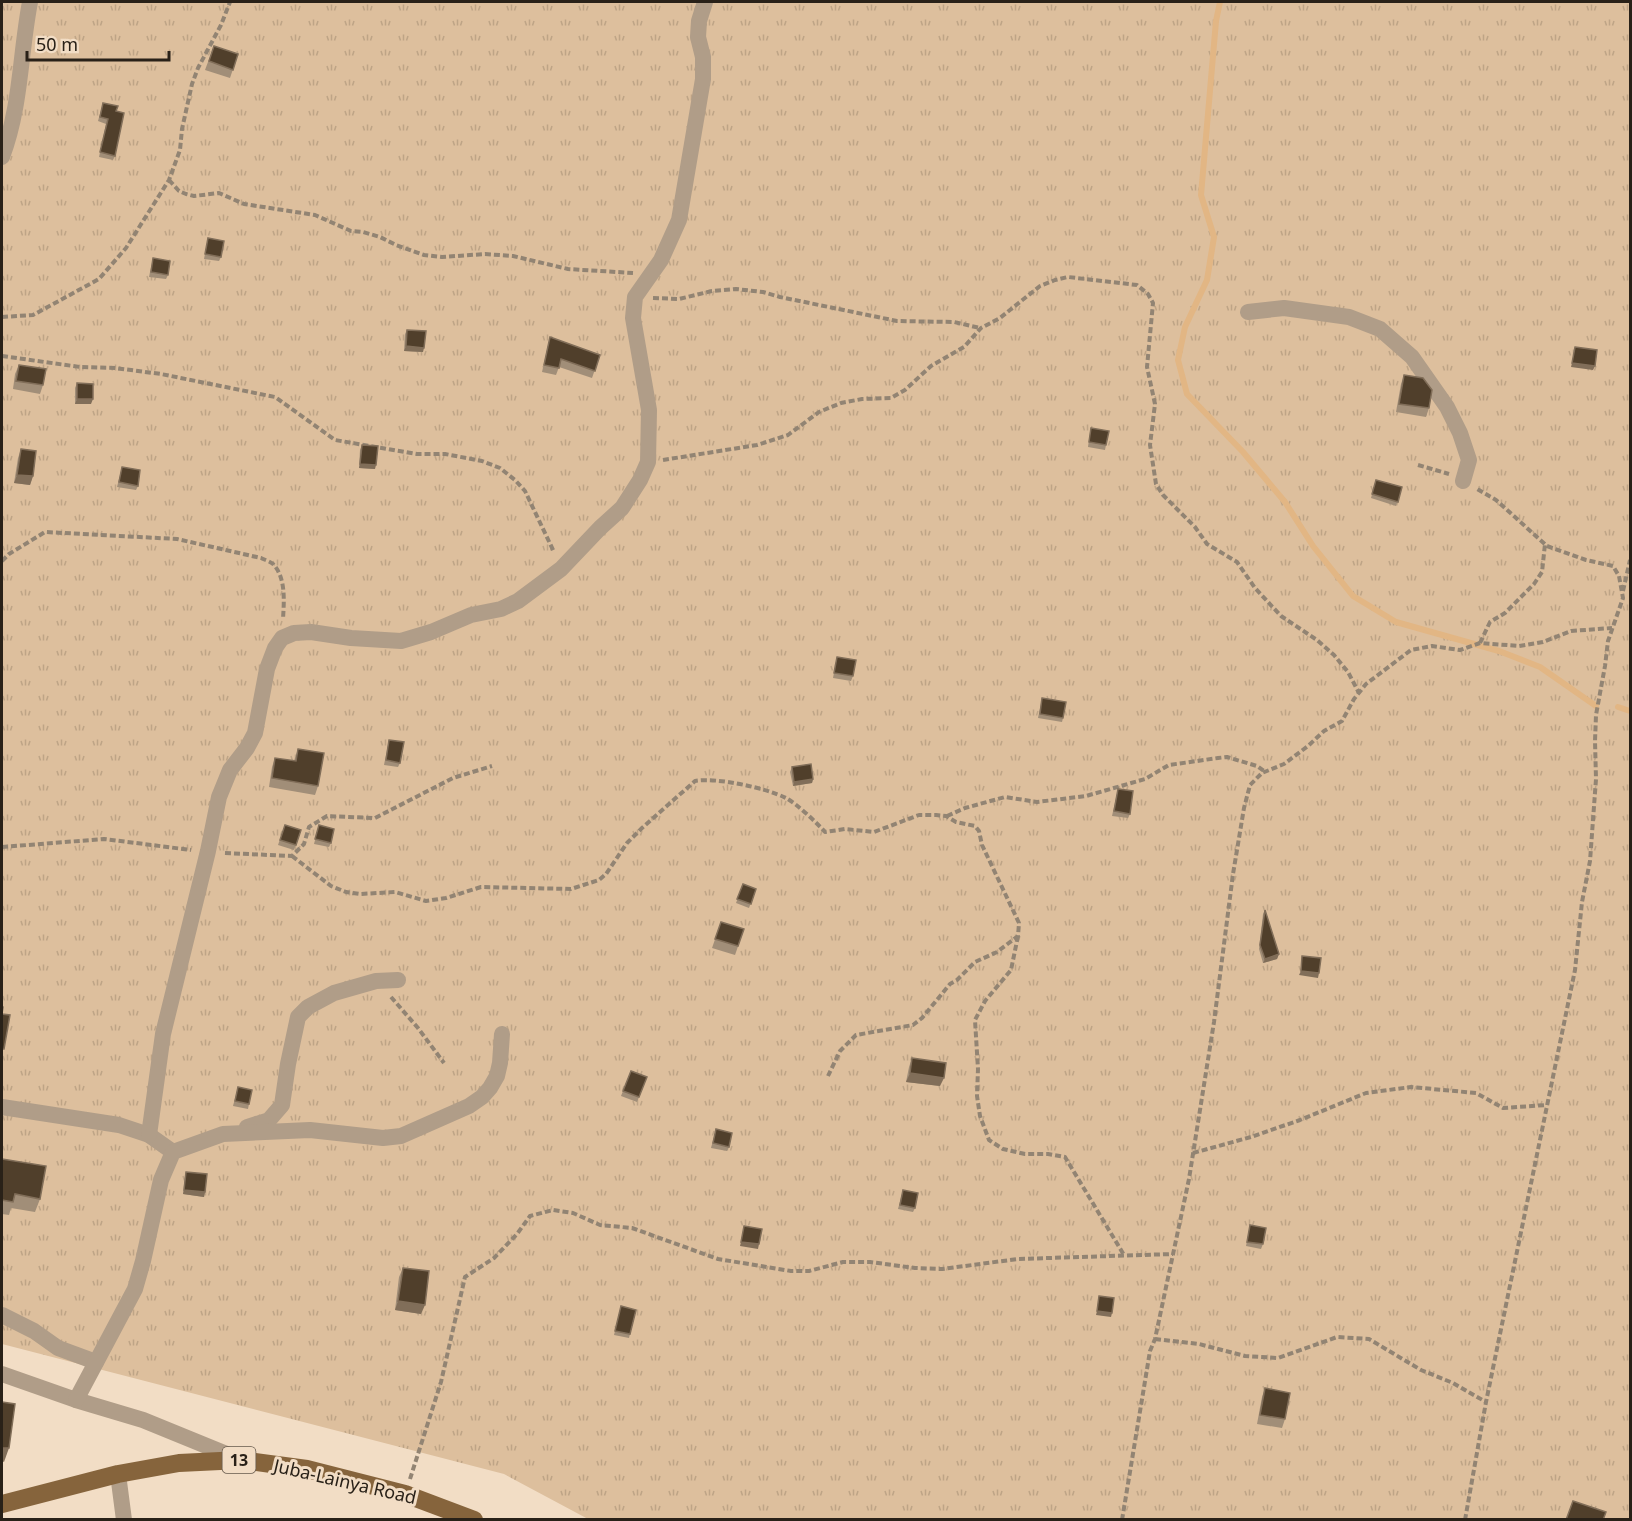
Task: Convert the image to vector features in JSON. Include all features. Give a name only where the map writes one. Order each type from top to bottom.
[{"type":"main road","name":"Juba-Lainya Road","points":[[2,1504],[118,1474],[179,1463],[241,1460],[307,1469],[405,1494],[474,1520]]},
{"type":"street","points":[[2,157],[10,132],[20,83],[30,2]]},
{"type":"street","points":[[148,1135],[163,1034],[219,797],[230,770],[255,733],[267,669],[275,648],[282,638],[294,633],[311,632],[360,639],[402,640],[431,632],[471,615],[501,609],[518,601],[561,569],[622,508],[640,480],[648,462],[649,410],[633,318],[635,297],[661,260],[679,220],[702,80],[703,57],[698,37],[699,21],[705,2]]},
{"type":"street","points":[[1248,312],[1284,308],[1349,317],[1380,329],[1412,357],[1447,407],[1460,433],[1469,460],[1463,481]]},
{"type":"street","points":[[76,1400],[135,1289],[161,1180],[173,1152],[269,1120],[282,1105],[298,1017],[308,1007],[334,993],[376,981],[398,980]]},
{"type":"street","points":[[223,1134],[310,1130],[383,1138],[401,1136],[469,1106],[482,1097],[497,1076],[502,1034]]},
{"type":"street","points":[[2,1107],[103,1121],[148,1135],[173,1152]]},
{"type":"street","points":[[2,1315],[34,1331],[58,1348],[96,1362]]},
{"type":"street","points":[[2,1374],[143,1420],[241,1460]]},
{"type":"street","points":[[118,1474],[124,1520]]},
{"type":"path","points":[[2,317],[33,315],[99,279],[126,248],[170,180],[180,150],[192,84],[221,26],[230,2]]},
{"type":"path","points":[[170,180],[186,194],[194,196],[219,193],[244,204],[315,215],[351,231],[380,237],[424,255],[513,256],[568,270],[650,275]]},
{"type":"path","points":[[648,462],[758,445],[788,435],[819,412],[841,403],[862,399],[891,398],[905,390],[931,366],[964,346],[981,328],[1000,318],[1040,286],[1062,278],[1137,285],[1148,294],[1153,303],[1147,367],[1155,404],[1150,446],[1156,484],[1163,495],[1195,527],[1207,544],[1237,562],[1255,588],[1281,616],[1317,640],[1334,655],[1359,693]]},
{"type":"path","points":[[635,297],[679,299],[712,291],[736,289],[763,292],[897,321],[954,322],[981,328]]},
{"type":"path","points":[[2,356],[80,367],[115,368],[161,374],[275,397],[335,440],[417,454],[445,454],[482,461],[500,468],[525,491],[561,569]]},
{"type":"path","points":[[1418,465],[1450,474],[1496,500],[1545,544],[1586,560],[1613,566],[1619,576],[1623,598],[1608,641],[1596,715],[1594,741],[1596,779],[1590,861],[1582,902],[1575,970],[1486,1402],[1466,1520]]},
{"type":"path","points":[[2,561],[9,554],[40,535],[54,532],[89,536],[177,539],[261,558],[274,564],[283,584],[285,600],[282,638]]},
{"type":"path","points":[[1480,643],[1490,622],[1505,613],[1534,584],[1542,572],[1545,544]]},
{"type":"path","points":[[1622,593],[1630,560]]},
{"type":"path","points":[[1122,1520],[1150,1352],[1155,1339],[1177,1238],[1193,1153],[1244,808],[1250,785],[1265,772],[1284,764],[1324,731],[1342,721],[1366,684],[1411,650],[1432,646],[1460,650],[1480,643],[1519,646],[1543,642],[1570,631],[1612,627]]},
{"type":"path","points":[[2,847],[104,839],[242,855],[292,856],[331,886],[346,892],[372,894],[395,892],[426,901],[446,898],[481,886],[571,889],[599,880],[606,874],[627,843],[642,828],[695,781],[707,779],[757,789],[786,799],[825,831],[845,829],[874,832],[919,815],[946,816],[1005,797],[1037,802],[1086,796],[1145,780],[1169,765],[1227,757],[1257,766],[1265,772]]},
{"type":"path","points":[[292,856],[304,843],[309,827],[327,816],[375,818],[453,778],[492,766]]},
{"type":"path","points":[[946,816],[956,822],[975,826],[979,831],[982,845],[1019,923],[1011,970],[985,1000],[975,1020],[977,1096],[980,1116],[988,1140],[1002,1149],[1024,1154],[1065,1157],[1124,1255]]},
{"type":"path","points":[[828,1076],[840,1051],[856,1035],[913,1025],[922,1018],[950,984],[975,962],[997,952],[1018,936]]},
{"type":"path","points":[[376,981],[418,1028],[444,1063]]},
{"type":"path","points":[[1193,1153],[1251,1137],[1366,1093],[1412,1087],[1476,1093],[1503,1108],[1548,1105]]},
{"type":"path","points":[[405,1494],[441,1382],[465,1277],[494,1258],[517,1234],[530,1216],[540,1212],[553,1210],[573,1213],[600,1225],[632,1228],[718,1259],[791,1271],[809,1271],[843,1262],[870,1262],[942,1269],[1018,1259],[1173,1254],[1177,1238]]},
{"type":"path","points":[[1155,1339],[1199,1344],[1245,1356],[1278,1358],[1303,1351],[1337,1336],[1369,1339],[1421,1370],[1453,1383],[1486,1402]]},
{"type":"green space","points":[[2,2],[1630,2],[1630,1519],[588,1519],[504,1474],[2,1344]]},
{"type":"building","points":[[214,46],[238,54],[233,70],[209,61]]},
{"type":"building","points":[[103,103],[118,106],[116,111],[124,113],[115,156],[100,152],[108,119],[100,117]]},
{"type":"building","points":[[208,238],[224,241],[221,257],[205,254]]},
{"type":"building","points":[[153,258],[170,261],[168,275],[151,272]]},
{"type":"building","points":[[407,330],[426,331],[424,348],[406,346]]},
{"type":"building","points":[[550,337],[600,355],[595,371],[561,359],[559,368],[544,365]]},
{"type":"building","points":[[1575,347],[1597,350],[1595,366],[1572,363]]},
{"type":"building","points":[[19,365],[46,369],[43,385],[16,381]]},
{"type":"building","points":[[1404,375],[1423,378],[1432,390],[1429,408],[1399,404]]},
{"type":"building","points":[[77,383],[93,384],[93,399],[77,399]]},
{"type":"building","points":[[1091,428],[1109,431],[1106,445],[1089,442]]},
{"type":"building","points":[[362,445],[378,446],[376,465],[360,464]]},
{"type":"building","points":[[21,449],[36,451],[33,476],[17,475]]},
{"type":"building","points":[[122,467],[140,470],[138,486],[119,482]]},
{"type":"building","points":[[1376,480],[1402,487],[1398,502],[1372,494]]},
{"type":"building","points":[[837,657],[856,660],[853,676],[834,673]]},
{"type":"building","points":[[1042,698],[1066,702],[1063,718],[1040,714]]},
{"type":"building","points":[[389,740],[404,742],[400,763],[386,760]]},
{"type":"building","points":[[298,749],[324,753],[318,786],[272,778],[275,758],[296,761]]},
{"type":"building","points":[[811,764],[813,779],[794,782],[792,767]]},
{"type":"building","points":[[1118,789],[1133,791],[1130,814],[1114,811]]},
{"type":"building","points":[[285,825],[301,830],[296,845],[280,840]]},
{"type":"building","points":[[319,825],[334,829],[331,843],[315,839]]},
{"type":"building","points":[[743,884],[756,889],[751,904],[737,899]]},
{"type":"building","points":[[1265,910],[1279,954],[1265,959],[1260,945]]},
{"type":"building","points":[[721,922],[744,929],[738,946],[715,939]]},
{"type":"building","points":[[1302,956],[1321,958],[1319,973],[1301,971]]},
{"type":"building","points":[[2,1014],[10,1015],[4,1049],[2,1049]]},
{"type":"building","points":[[912,1058],[946,1063],[944,1078],[910,1073]]},
{"type":"building","points":[[631,1071],[647,1077],[639,1097],[623,1091]]},
{"type":"building","points":[[238,1087],[252,1090],[249,1104],[235,1101]]},
{"type":"building","points":[[716,1129],[732,1133],[729,1147],[713,1143]]},
{"type":"building","points":[[2,1159],[46,1166],[40,1199],[15,1194],[13,1202],[2,1200]]},
{"type":"building","points":[[186,1172],[207,1174],[205,1192],[184,1190]]},
{"type":"building","points":[[903,1190],[918,1193],[915,1208],[900,1205]]},
{"type":"building","points":[[1250,1225],[1266,1228],[1263,1244],[1247,1242]]},
{"type":"building","points":[[744,1226],[762,1229],[759,1244],[741,1242]]},
{"type":"building","points":[[403,1268],[429,1271],[425,1305],[398,1301]]},
{"type":"building","points":[[1099,1296],[1114,1298],[1112,1313],[1097,1311]]},
{"type":"building","points":[[621,1306],[636,1310],[630,1334],[615,1331]]},
{"type":"building","points":[[1265,1388],[1290,1393],[1285,1419],[1260,1415]]},
{"type":"building","points":[[2,1402],[15,1404],[9,1448],[2,1448]]},
{"type":"building","points":[[1573,1501],[1606,1512],[1603,1520],[1566,1520]]},
{"type":"waterway","points":[[1220,2],[1216,21],[1201,195],[1214,237],[1207,280],[1185,327],[1178,360],[1187,394],[1243,452],[1285,502],[1313,546],[1353,596],[1396,622],[1499,651],[1540,667],[1596,706]]},
{"type":"waterway","points":[[1618,707],[1630,711]]}]
